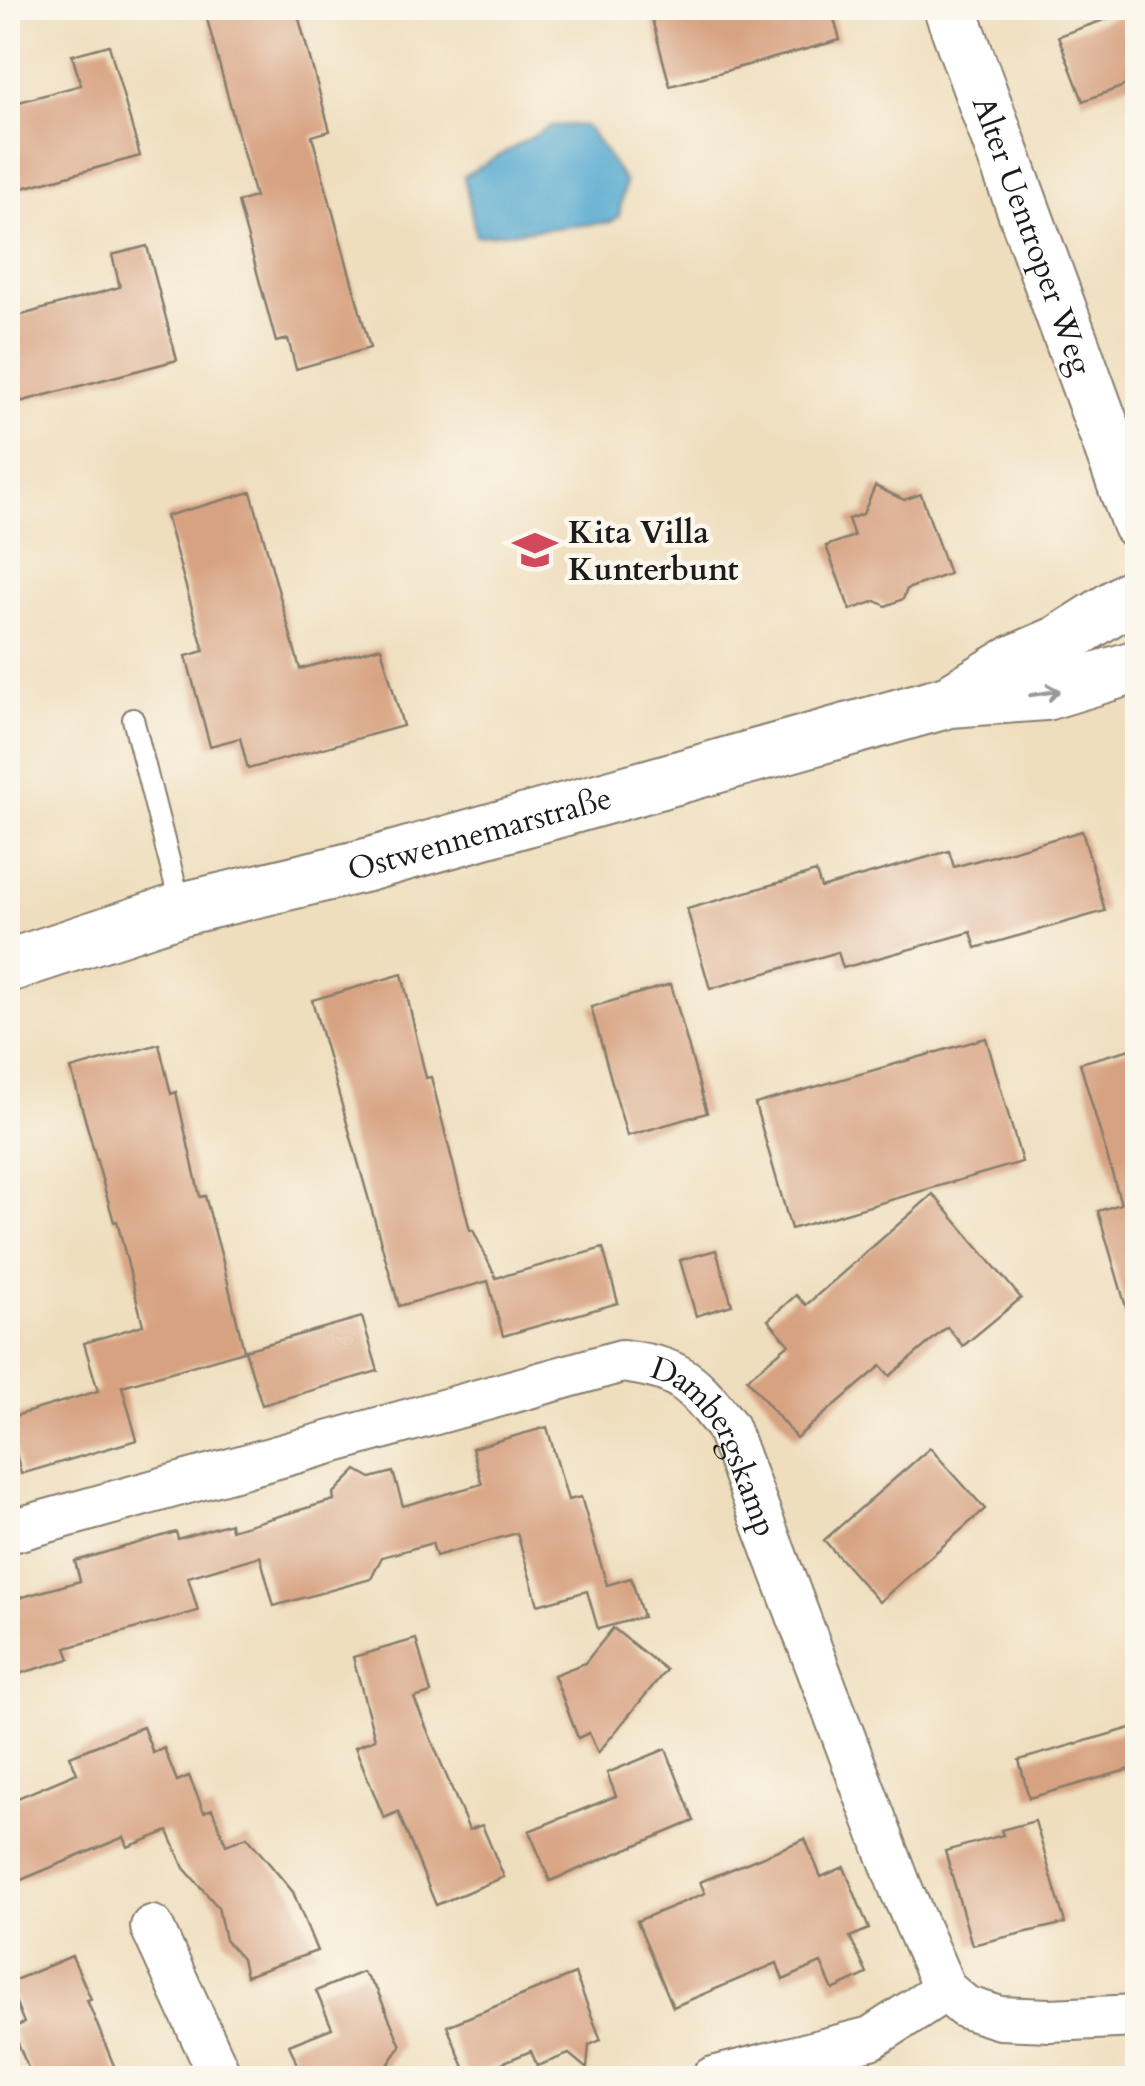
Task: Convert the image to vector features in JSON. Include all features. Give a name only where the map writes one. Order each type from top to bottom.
[{"type":"street","name":"Alter Uentroper Weg","points":[[950,8],[1138,523]]},
{"type":"street","name":"Ostwennemarstraße","points":[[950,701],[1015,661],[1059,642],[1138,592]]},
{"type":"street","name":"Ostwennemarstraße","points":[[8,966],[181,909],[363,866],[950,701],[1046,694],[1138,666]]},
{"type":"street","name":"Dambergskamp","points":[[8,1532],[622,1361],[680,1374],[702,1394],[726,1427],[944,1990]]},
{"type":"street","points":[[152,1927],[221,2078]]},
{"type":"street","points":[[713,2078],[872,2038],[944,1990],[966,2008],[1000,2018],[1138,2016]]},
{"type":"lane","points":[[133,719],[181,909]]},
{"type":"water","points":[[551,126],[584,126],[591,132],[625,182],[619,216],[611,222],[476,236],[464,176]]},
{"type":"building","points":[[204,8],[296,8],[330,131],[312,136],[370,348],[296,369],[288,339],[276,342],[238,202],[255,197]]},
{"type":"building","points":[[649,8],[831,8],[840,40],[670,86]]},
{"type":"building","points":[[1138,8],[1138,81],[1083,101],[1058,36]]},
{"type":"building","points":[[109,45],[140,156],[8,192],[8,105],[81,85],[72,55]]},
{"type":"building","points":[[147,246],[177,360],[8,405],[8,319],[120,287],[112,255]]},
{"type":"building","points":[[875,486],[904,500],[921,494],[949,574],[907,589],[903,599],[886,606],[876,601],[850,610],[826,546],[854,536],[848,519],[863,514]]},
{"type":"building","points":[[251,492],[300,669],[381,647],[403,726],[248,769],[240,738],[210,746],[186,656],[204,651],[166,516]]},
{"type":"building","points":[[1082,831],[1105,911],[976,948],[971,932],[843,968],[838,952],[710,989],[687,909],[816,872],[821,888],[949,851],[954,867]]},
{"type":"building","points":[[402,974],[426,1078],[431,1077],[470,1230],[496,1278],[603,1248],[618,1303],[503,1336],[488,1281],[399,1306],[312,1000]]},
{"type":"building","points":[[671,984],[707,1113],[627,1136],[591,1007]]},
{"type":"building","points":[[986,1038],[1022,1162],[791,1229],[755,1104]]},
{"type":"building","points":[[159,1044],[171,1094],[176,1092],[200,1197],[205,1196],[244,1351],[122,1386],[137,1440],[21,1474],[8,1418],[98,1391],[84,1343],[143,1325],[117,1221],[114,1222],[71,1069]]},
{"type":"building","points":[[1138,1047],[1138,1312],[1128,1314],[1098,1211],[1121,1204],[1080,1063]]},
{"type":"building","points":[[933,1194],[1021,1298],[963,1346],[947,1327],[890,1376],[881,1366],[796,1438],[747,1379],[789,1344],[768,1320],[796,1295],[806,1305]]},
{"type":"building","points":[[716,1250],[732,1305],[696,1316],[680,1260]]},
{"type":"building","points":[[362,1317],[378,1371],[262,1405],[245,1350]]},
{"type":"building","points":[[547,1427],[568,1500],[581,1497],[607,1585],[631,1578],[643,1617],[598,1629],[587,1591],[538,1605],[517,1533],[436,1556],[432,1543],[382,1557],[371,1579],[274,1606],[260,1556],[188,1577],[198,1611],[66,1648],[70,1659],[8,1677],[8,1601],[80,1581],[75,1561],[176,1532],[178,1539],[230,1523],[231,1530],[334,1500],[333,1494],[357,1470],[371,1478],[393,1472],[403,1506],[482,1484],[472,1448]]},
{"type":"building","points":[[930,1448],[985,1509],[879,1602],[824,1540]]},
{"type":"building","points":[[613,1628],[666,1670],[598,1753],[589,1733],[578,1738],[554,1675],[585,1663]]},
{"type":"building","points":[[416,1639],[431,1693],[414,1698],[469,1830],[482,1825],[504,1877],[436,1905],[398,1812],[384,1818],[355,1747],[375,1739],[353,1657]]},
{"type":"building","points":[[1138,1726],[1138,1767],[1029,1798],[1019,1760]]},
{"type":"building","points":[[143,1727],[153,1753],[164,1748],[177,1781],[189,1776],[204,1812],[212,1809],[226,1845],[247,1837],[293,1892],[317,1951],[246,1976],[242,1959],[225,1940],[218,1907],[184,1868],[168,1831],[128,1847],[124,1837],[16,1882],[8,1862],[8,1802],[77,1773],[70,1756]]},
{"type":"building","points":[[666,1749],[694,1821],[550,1881],[529,1831],[616,1796],[607,1773]]},
{"type":"building","points":[[1035,1821],[1065,1923],[972,1945],[945,1851],[1003,1835],[1001,1830]]},
{"type":"building","points":[[805,1839],[821,1877],[844,1867],[869,1929],[850,1937],[867,1974],[833,1990],[821,1963],[783,1980],[777,1963],[673,2007],[637,1921],[705,1893],[700,1882]]},
{"type":"building","points":[[72,1956],[119,2078],[32,2078],[12,2028],[24,2023],[8,1983]]},
{"type":"building","points":[[362,1972],[377,1990],[401,2046],[379,2078],[303,2078],[289,2045],[332,2028],[316,1991]]},
{"type":"building","points":[[575,1974],[601,2040],[589,2045],[587,2069],[569,2054],[537,2066],[531,2051],[468,2077],[447,2026]]},
{"type":"place","name":"Kita Villa Kunterbunt","points":[[535,550]]}]
